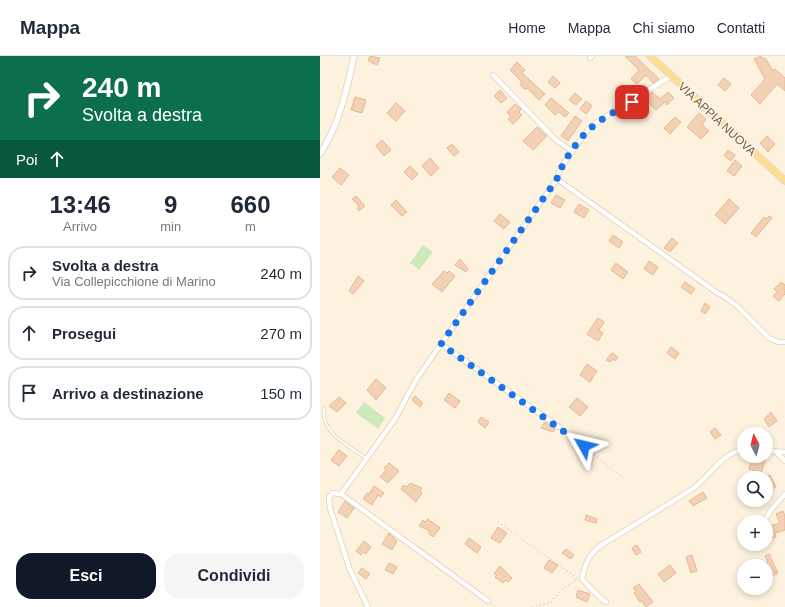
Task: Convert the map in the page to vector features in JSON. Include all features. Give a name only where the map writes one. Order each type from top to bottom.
[{"type":"main road","name":"VIA APPIA NUOVA","points":[[650,56],[785,181]]},
{"type":"street","points":[[320,154],[334,126],[347,88],[354,56]]},
{"type":"street","points":[[493,75],[556,140],[572,151]]},
{"type":"street","points":[[341,494],[395,419],[416,380],[557,179],[559,171],[585,132],[594,124],[642,96],[671,76]]},
{"type":"street","points":[[557,179],[736,305],[768,338],[778,342],[785,342]]},
{"type":"street","points":[[441,344],[559,427]]},
{"type":"street","points":[[606,602],[594,589],[584,583],[580,578],[586,562],[596,549],[691,490],[704,480],[723,459],[737,451]]},
{"type":"street","points":[[773,452],[785,452]]},
{"type":"street","points":[[777,453],[785,461]]},
{"type":"street","points":[[368,607],[350,570],[330,508],[330,495],[335,493],[341,494],[488,601]]},
{"type":"street","points":[[768,515],[785,494]]},
{"type":"lane","points":[[324,408],[323,421],[328,431],[366,458]]},
{"type":"path","points":[[559,427],[628,482]]},
{"type":"path","points":[[498,522],[580,578]]},
{"type":"path","points":[[532,607],[551,602],[571,582],[580,578]]},
{"type":"path","points":[[488,601],[498,607]]},
{"type":"green space","points":[[423,245],[433,252],[419,270],[410,263]]},
{"type":"green space","points":[[364,402],[385,418],[378,429],[356,413]]},
{"type":"building","points":[[370,56],[380,58],[377,65],[368,61]]},
{"type":"building","points":[[625,56],[635,56],[659,79],[653,83],[646,75],[637,84],[631,79],[639,70]]},
{"type":"building","points":[[761,56],[762,59],[765,58],[773,71],[775,69],[785,78],[785,91],[777,84],[760,104],[751,95],[765,79],[754,59]]},
{"type":"building","points":[[517,62],[525,70],[522,73],[545,94],[539,100],[527,88],[525,90],[520,84],[522,82],[510,70]]},
{"type":"building","points":[[553,76],[560,83],[555,88],[548,82]]},
{"type":"building","points":[[724,78],[731,84],[725,91],[718,85]]},
{"type":"building","points":[[500,90],[507,98],[501,103],[494,96]]},
{"type":"building","points":[[652,92],[660,99],[668,92],[674,98],[667,105],[665,102],[656,110],[645,99]]},
{"type":"building","points":[[575,93],[582,99],[576,105],[569,100]]},
{"type":"building","points":[[355,97],[366,100],[362,113],[351,110]]},
{"type":"building","points":[[551,98],[569,113],[565,117],[559,112],[555,115],[545,105]]},
{"type":"building","points":[[586,101],[592,106],[586,114],[580,109]]},
{"type":"building","points":[[396,103],[405,111],[396,121],[387,113]]},
{"type":"building","points":[[515,104],[521,109],[519,112],[522,115],[513,124],[508,119],[511,117],[507,112]]},
{"type":"building","points":[[699,113],[706,119],[702,125],[709,131],[701,139],[687,127]]},
{"type":"building","points":[[575,116],[582,121],[568,141],[561,136]]},
{"type":"building","points":[[675,117],[681,122],[670,134],[664,128]]},
{"type":"building","points":[[537,127],[547,136],[533,150],[523,141]]},
{"type":"building","points":[[767,136],[775,144],[768,152],[760,143]]},
{"type":"building","points":[[382,140],[391,150],[384,156],[376,146]]},
{"type":"building","points":[[452,144],[459,152],[454,156],[447,148]]},
{"type":"building","points":[[728,150],[735,155],[731,161],[724,156]]},
{"type":"building","points":[[430,158],[439,168],[431,176],[422,166]]},
{"type":"building","points":[[735,160],[742,166],[734,176],[727,171]]},
{"type":"building","points":[[410,166],[418,174],[412,180],[404,172]]},
{"type":"building","points":[[340,168],[349,175],[341,185],[332,177]]},
{"type":"building","points":[[556,195],[565,200],[560,208],[551,203]]},
{"type":"building","points":[[356,196],[365,206],[359,211],[357,208],[359,206],[352,199]]},
{"type":"building","points":[[729,199],[739,208],[725,224],[715,215]]},
{"type":"building","points":[[396,200],[407,212],[402,216],[391,205]]},
{"type":"building","points":[[579,204],[589,210],[584,218],[574,212]]},
{"type":"building","points":[[500,214],[510,222],[504,229],[494,221]]},
{"type":"building","points":[[769,216],[772,218],[756,237],[751,233],[764,217],[766,219]]},
{"type":"building","points":[[613,235],[623,242],[619,248],[609,241]]},
{"type":"building","points":[[672,238],[678,243],[670,252],[664,248]]},
{"type":"building","points":[[460,259],[468,269],[466,272],[455,265]]},
{"type":"building","points":[[649,261],[658,267],[653,275],[644,269]]},
{"type":"building","points":[[616,263],[628,272],[623,279],[611,270]]},
{"type":"building","points":[[444,271],[447,273],[449,271],[455,276],[442,292],[432,284]]},
{"type":"building","points":[[358,276],[364,281],[353,294],[349,291]]},
{"type":"building","points":[[685,282],[695,289],[691,294],[681,287]]},
{"type":"building","points":[[781,282],[785,285],[785,294],[779,301],[773,296],[777,292],[774,289]]},
{"type":"building","points":[[705,303],[710,307],[705,314],[701,311]]},
{"type":"building","points":[[598,318],[604,322],[599,330],[603,333],[598,341],[587,334]]},
{"type":"building","points":[[671,347],[679,353],[675,359],[667,353]]},
{"type":"building","points":[[612,353],[618,357],[615,361],[613,359],[610,362],[606,360]]},
{"type":"building","points":[[587,364],[597,371],[590,382],[580,375]]},
{"type":"building","points":[[376,379],[386,388],[376,400],[367,390]]},
{"type":"building","points":[[449,393],[460,401],[455,408],[444,400]]},
{"type":"building","points":[[415,396],[423,403],[420,407],[412,400]]},
{"type":"building","points":[[339,397],[346,403],[337,412],[329,406]]},
{"type":"building","points":[[577,398],[588,407],[580,416],[569,407]]},
{"type":"building","points":[[771,412],[777,421],[769,427],[764,419]]},
{"type":"building","points":[[481,417],[489,422],[485,428],[478,422]]},
{"type":"building","points":[[545,422],[555,429],[553,432],[541,428]]},
{"type":"building","points":[[715,428],[721,435],[715,439],[710,432]]},
{"type":"building","points":[[339,450],[347,456],[339,466],[331,460]]},
{"type":"building","points":[[389,463],[399,471],[388,483],[380,477],[386,470],[384,468]]},
{"type":"building","points":[[751,463],[764,463],[762,471],[749,469]]},
{"type":"building","points":[[773,481],[776,487],[773,488]]},
{"type":"building","points":[[410,483],[422,488],[420,491],[422,493],[416,502],[401,489],[404,485],[407,487]]},
{"type":"building","points":[[374,486],[384,493],[381,497],[378,495],[372,505],[363,499],[367,493],[369,494]]},
{"type":"building","points":[[703,492],[707,498],[693,506],[689,501]]},
{"type":"building","points":[[345,501],[354,508],[347,518],[338,512]]},
{"type":"building","points":[[783,511],[785,516],[785,530],[775,533],[776,537],[773,538],[773,525],[780,523],[776,514]]},
{"type":"building","points":[[586,515],[597,519],[596,523],[585,520]]},
{"type":"building","points":[[428,519],[440,528],[433,537],[428,533],[430,531],[419,526],[423,520],[425,522]]},
{"type":"building","points":[[498,527],[507,533],[500,543],[491,538]]},
{"type":"building","points":[[389,533],[397,541],[392,550],[382,544]]},
{"type":"building","points":[[469,538],[481,547],[477,553],[465,544]]},
{"type":"building","points":[[364,541],[371,547],[366,554],[363,552],[361,555],[356,551]]},
{"type":"building","points":[[637,545],[641,552],[636,555],[632,548]]},
{"type":"building","points":[[566,549],[574,555],[571,559],[562,553]]},
{"type":"building","points":[[769,554],[771,559],[766,559],[765,556]]},
{"type":"building","points":[[692,555],[697,571],[691,573],[686,557]]},
{"type":"building","points":[[549,560],[558,565],[552,573],[544,568]]},
{"type":"building","points":[[773,562],[778,573],[773,576]]},
{"type":"building","points":[[389,563],[397,567],[393,574],[385,570]]},
{"type":"building","points":[[670,565],[676,573],[664,582],[658,574]]},
{"type":"building","points":[[500,566],[512,578],[508,582],[506,580],[503,583],[495,577],[497,575],[494,574]]},
{"type":"building","points":[[362,568],[370,574],[366,579],[358,573]]},
{"type":"building","points":[[639,584],[653,602],[646,607],[642,601],[640,602],[634,593],[636,591],[633,588]]},
{"type":"building","points":[[578,590],[590,594],[587,602],[576,597]]},
{"type":"route","points":[[584,446],[441,344],[557,179],[559,171],[585,132],[597,122],[632,102]]}]
